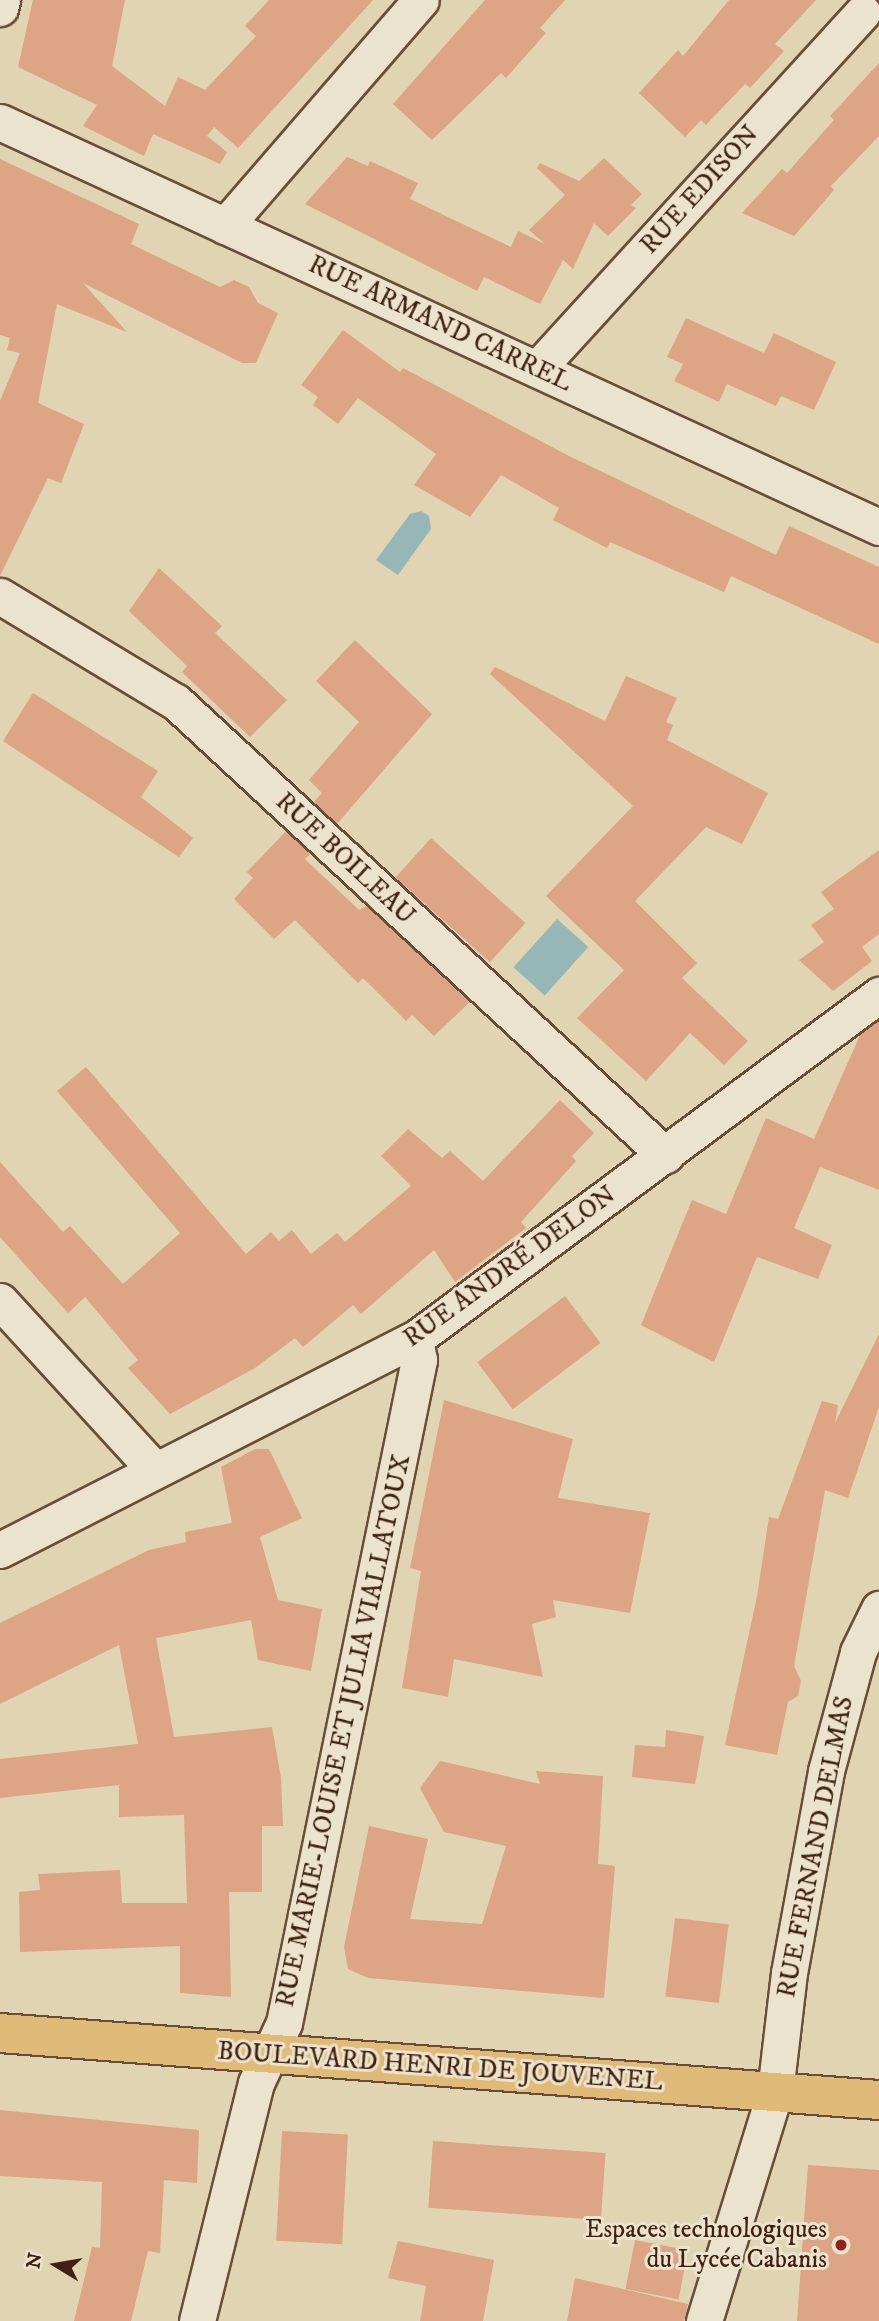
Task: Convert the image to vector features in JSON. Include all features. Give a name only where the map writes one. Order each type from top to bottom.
[{"type":"main road","name":"BOULEVARD HENRI DE JOUVENEL","points":[[0,2034],[879,2100]]},
{"type":"street","points":[[0,8],[2,0]]},
{"type":"street","points":[[225,226],[421,0]]},
{"type":"street","name":"RUE EDISON","points":[[537,369],[863,12]]},
{"type":"street","name":"RUE ARMAND CARREL","points":[[0,122],[879,527]]},
{"type":"street","name":"RUE BOILEAU","points":[[0,596],[176,702],[665,1155]]},
{"type":"street","name":"RUE ANDRÉ DELON","points":[[0,1550],[154,1469],[415,1339],[879,996]]},
{"type":"street","points":[[0,1301],[154,1469]]},
{"type":"street","name":"RUE MARIE-LOUISE ET JULIA VIALLATOUX","points":[[197,2321],[256,2083],[284,2023],[419,1360],[415,1339]]},
{"type":"street","name":"RUE FERNAND DELMAS","points":[[704,2321],[775,2092],[789,1973],[826,1771],[858,1652],[879,1609]]},
{"type":"water","points":[[421,511],[429,516],[431,529],[398,575],[376,560],[410,514]]},
{"type":"water","points":[[557,919],[588,947],[545,995],[514,967]]},
{"type":"building","points":[[33,0],[125,0],[112,66],[165,106],[178,77],[205,90],[256,36],[245,26],[269,0],[373,0],[238,148],[214,127],[207,136],[227,152],[220,164],[153,134],[144,156],[83,126],[97,105],[18,67]]},
{"type":"building","points":[[485,0],[565,0],[540,28],[546,33],[506,78],[501,73],[432,140],[393,104]]},
{"type":"building","points":[[729,0],[816,0],[775,44],[784,51],[750,88],[745,84],[706,125],[701,120],[685,137],[639,93],[678,50],[683,56]]},
{"type":"building","points":[[879,63],[879,136],[831,186],[834,190],[794,236],[742,213],[782,169],[787,173],[834,120],[830,116]]},
{"type":"building","points":[[347,157],[368,166],[370,161],[418,183],[410,199],[511,247],[518,231],[545,244],[529,230],[565,195],[537,168],[540,163],[579,181],[604,158],[642,194],[631,205],[636,208],[608,236],[594,223],[573,269],[563,260],[540,304],[484,277],[477,291],[305,204]]},
{"type":"building","points":[[0,159],[139,224],[131,244],[220,287],[234,280],[249,287],[258,303],[278,313],[256,363],[242,363],[83,283],[127,332],[57,304],[38,403],[84,424],[61,483],[48,478],[0,576],[0,401],[20,353],[7,350],[10,338],[0,335]]},
{"type":"building","points":[[686,318],[764,353],[774,333],[836,362],[814,410],[781,396],[776,406],[727,384],[719,402],[674,381],[683,364],[667,357]]},
{"type":"building","points":[[343,330],[400,372],[403,368],[569,456],[776,555],[789,526],[879,567],[879,644],[731,576],[724,592],[610,542],[607,548],[553,520],[559,508],[501,475],[470,517],[414,485],[436,454],[358,398],[338,424],[313,405],[318,397],[301,385]]},
{"type":"building","points":[[159,568],[222,626],[215,633],[287,700],[250,737],[182,672],[187,666],[129,611]]},
{"type":"building","points":[[355,640],[432,714],[337,824],[314,802],[322,793],[309,780],[359,722],[316,681]]},
{"type":"building","points":[[495,667],[605,721],[626,676],[677,698],[666,722],[673,725],[667,740],[768,793],[742,844],[706,827],[635,901],[697,963],[682,978],[748,1041],[724,1065],[690,1033],[646,1081],[577,1018],[624,970],[546,896],[633,806],[490,674]]},
{"type":"building","points":[[33,693],[158,771],[141,797],[193,838],[179,857],[3,741]]},
{"type":"building","points":[[286,831],[310,854],[305,859],[359,910],[367,906],[470,1002],[434,1036],[412,1015],[406,1021],[363,978],[358,983],[295,920],[274,939],[234,899],[253,878],[247,872]]},
{"type":"building","points":[[431,838],[525,923],[490,962],[396,877]]},
{"type":"building","points":[[879,850],[879,934],[862,947],[872,961],[833,991],[799,960],[824,942],[811,925],[834,909],[821,892]]},
{"type":"building","points":[[879,1020],[879,1190],[820,1167],[794,1228],[832,1245],[818,1279],[757,1257],[714,1362],[641,1325],[692,1200],[726,1214],[766,1118],[814,1139],[861,1033]]},
{"type":"building","points":[[86,1067],[246,1254],[271,1232],[279,1241],[292,1230],[311,1254],[337,1233],[345,1242],[411,1186],[381,1156],[408,1129],[442,1158],[450,1151],[483,1181],[560,1100],[594,1133],[572,1156],[576,1161],[521,1222],[526,1228],[455,1282],[434,1250],[361,1314],[353,1305],[303,1347],[295,1338],[255,1368],[170,1414],[128,1368],[138,1360],[85,1297],[68,1313],[0,1237],[0,1162],[63,1232],[70,1226],[123,1284],[180,1233],[57,1091]]},
{"type":"building","points":[[565,1296],[601,1343],[513,1409],[477,1362]]},
{"type":"building","points":[[879,1334],[879,1407],[848,1498],[825,1490],[794,1666],[801,1681],[798,1696],[788,1702],[777,1755],[725,1745],[757,1596],[769,1517],[778,1519],[822,1401],[838,1405],[835,1423]]},
{"type":"building","points":[[444,1400],[573,1439],[558,1498],[650,1513],[630,1613],[553,1600],[556,1617],[532,1624],[543,1677],[454,1659],[448,1697],[402,1688],[421,1571],[410,1568]]},
{"type":"building","points":[[255,1449],[269,1449],[302,1518],[260,1537],[278,1600],[322,1609],[311,1671],[258,1660],[251,1620],[156,1638],[174,1737],[272,1727],[281,1778],[283,1826],[262,1826],[262,1892],[229,1892],[231,1997],[180,1993],[180,1946],[20,1952],[19,1892],[40,1890],[38,1874],[120,1870],[122,1903],[187,1903],[184,1815],[119,1817],[119,1785],[0,1798],[0,1759],[138,1744],[119,1645],[0,1704],[0,1623],[149,1550],[186,1542],[185,1532],[232,1523],[221,1467]]},
{"type":"building","points":[[666,1730],[704,1736],[695,1784],[632,1777],[635,1745],[665,1747]]},
{"type":"building","points":[[440,1761],[540,1784],[536,1771],[603,1776],[598,1864],[615,1866],[604,1998],[368,1978],[348,1969],[344,1947],[369,1826],[428,1839],[410,1919],[482,1924],[506,1846],[444,1832],[420,1788]]},
{"type":"building","points":[[675,1918],[729,1925],[719,2003],[665,1996]]},
{"type":"building","points":[[0,2110],[199,2130],[197,2183],[164,2180],[160,2253],[148,2251],[131,2321],[74,2321],[92,2247],[100,2248],[102,2182],[0,2176]]},
{"type":"building","points":[[282,2131],[348,2134],[342,2244],[276,2241]]},
{"type":"building","points":[[433,2141],[606,2153],[601,2220],[428,2208]]},
{"type":"building","name":"Espaces technologiques du Lycée Cabanis","points":[[808,2165],[879,2170],[879,2321],[797,2321]]},
{"type":"building","points":[[635,2240],[688,2250],[678,2299],[625,2289]]},
{"type":"building","points":[[398,2241],[494,2260],[483,2321],[420,2321],[426,2286],[388,2278]]},
{"type":"building","points":[[575,2278],[688,2304],[684,2321],[567,2321]]},
{"type":"place","name":"Espaces technologiques du Lycée Cabanis","points":[[841,2245]]}]
